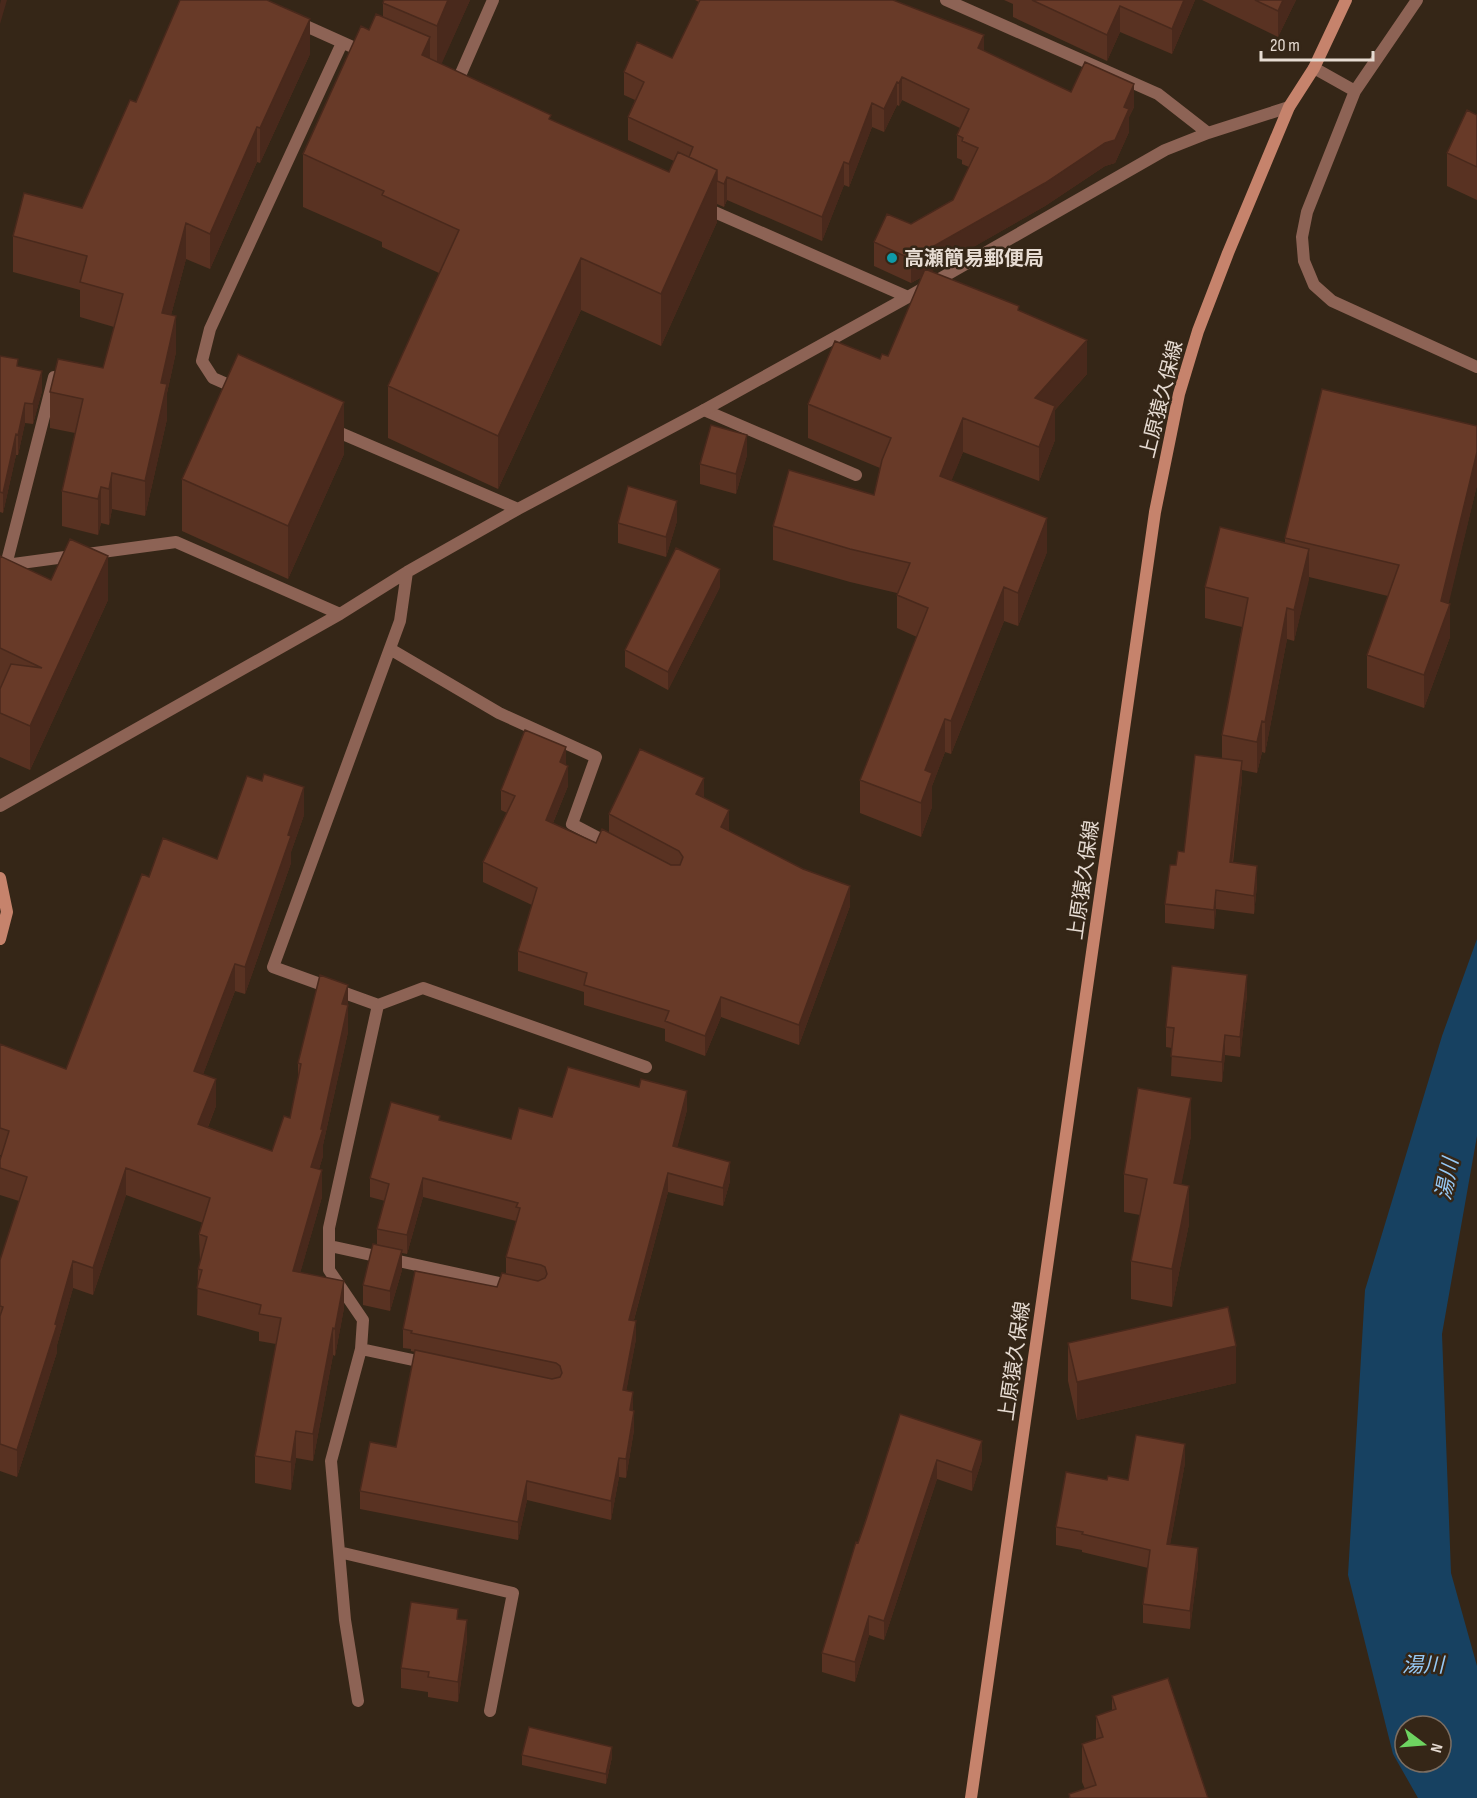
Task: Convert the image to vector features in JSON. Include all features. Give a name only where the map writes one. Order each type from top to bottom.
[{"type":"main road","name":"上原猿久保線","points":[[971,1798],[1155,512],[1179,394],[1198,331],[1289,107],[1314,68],[1346,0]]},
{"type":"main road","points":[[0,878],[7,912],[0,939]]},
{"type":"street","points":[[454,91],[493,0]]},
{"type":"street","points":[[946,0],[1158,94],[1208,133]]},
{"type":"street","points":[[1418,0],[1355,91],[1307,212],[1302,237],[1304,261],[1314,285],[1332,301],[1477,367]]},
{"type":"street","points":[[281,14],[382,60]]},
{"type":"street","points":[[246,392],[213,378],[202,361],[210,329],[342,43]]},
{"type":"street","points":[[1314,68],[1355,91]]},
{"type":"street","points":[[0,806],[340,614],[407,572],[518,509],[909,297],[1165,150],[1208,133],[1289,107]]},
{"type":"street","points":[[687,200],[909,297]]},
{"type":"street","points":[[57,362],[3,564],[176,542],[340,614]]},
{"type":"street","points":[[704,410],[856,475]]},
{"type":"street","points":[[322,425],[518,509]]},
{"type":"street","points":[[407,572],[400,621],[273,967],[378,1005],[423,988],[645,1067]]},
{"type":"street","points":[[390,649],[499,712],[596,757],[572,824],[624,851]]},
{"type":"street","points":[[358,1701],[345,1620],[331,1461],[361,1349],[363,1320],[329,1270],[329,1228],[378,1005]]},
{"type":"street","points":[[330,1246],[528,1289]]},
{"type":"street","points":[[361,1349],[441,1366]]},
{"type":"street","points":[[339,1552],[513,1593],[490,1711]]},
{"type":"water","name":"湯川","points":[[1477,939],[1477,1136],[1442,1334],[1451,1573],[1477,1666],[1477,1798],[1418,1798],[1404,1774],[1453,1774],[1453,1714],[1393,1714],[1393,1754],[1348,1575],[1365,1290],[1442,1036]]},
{"type":"building","points":[[180,0],[267,0],[310,19],[260,128],[257,127],[210,234],[186,223],[162,313],[176,316],[161,383],[167,384],[145,481],[112,473],[109,489],[101,487],[98,499],[62,491],[83,399],[50,392],[58,359],[103,368],[123,294],[80,282],[87,256],[13,236],[24,193],[82,208],[130,100],[136,102]]},
{"type":"building","points":[[384,0],[448,0],[437,26],[383,3]]},
{"type":"building","points":[[700,0],[893,0],[984,35],[978,48],[1071,92],[1085,62],[1134,84],[1124,107],[1129,109],[1115,140],[1105,143],[1045,183],[911,259],[874,242],[887,214],[911,224],[953,200],[978,148],[962,141],[963,138],[957,135],[969,109],[902,77],[899,83],[897,82],[884,109],[872,103],[849,164],[844,162],[822,217],[727,177],[724,184],[717,181],[717,170],[689,157],[693,147],[628,117],[644,82],[624,72],[637,42],[672,58]]},
{"type":"building","points":[[1032,0],[1184,0],[1172,29],[1120,6],[1107,35]]},
{"type":"building","points":[[1255,0],[1283,0],[1278,11]]},
{"type":"building","points":[[376,14],[430,37],[422,55],[551,115],[549,119],[669,172],[678,152],[717,170],[661,294],[581,258],[498,436],[388,386],[459,230],[382,195],[384,191],[303,154],[361,26],[369,30]]},
{"type":"building","points":[[1467,110],[1477,115],[1477,167],[1447,153]]},
{"type":"building","points":[[925,269],[1019,306],[1018,310],[1087,340],[1035,398],[1055,406],[1039,447],[963,418],[940,476],[1047,518],[1018,593],[1004,587],[951,721],[945,719],[925,770],[932,773],[921,803],[860,780],[928,608],[897,595],[910,563],[850,549],[773,526],[789,470],[874,495],[882,460],[891,438],[808,404],[835,341],[880,359],[882,354],[888,356]]},
{"type":"building","points":[[238,354],[344,402],[288,526],[182,479]]},
{"type":"building","points":[[0,356],[18,359],[17,366],[42,371],[33,404],[25,403],[3,493],[0,492]]},
{"type":"building","points":[[1322,389],[1477,426],[1477,452],[1441,601],[1450,604],[1424,675],[1367,655],[1399,565],[1285,538]]},
{"type":"building","points":[[711,425],[747,435],[736,474],[700,464]]},
{"type":"building","points":[[628,486],[677,501],[666,537],[618,523]]},
{"type":"building","points":[[1220,527],[1309,549],[1294,610],[1287,608],[1265,722],[1262,721],[1257,742],[1222,735],[1248,598],[1205,587]]},
{"type":"building","points":[[70,539],[108,556],[30,726],[0,713],[0,689],[11,664],[42,668],[0,648],[0,556],[51,580]]},
{"type":"building","points":[[676,548],[720,569],[668,672],[625,650]]},
{"type":"building","points":[[525,730],[566,747],[560,762],[568,766],[546,820],[596,843],[602,829],[671,865],[680,865],[683,857],[679,851],[609,814],[640,749],[704,778],[696,794],[729,810],[721,827],[803,869],[850,886],[799,1025],[721,997],[705,1036],[665,1021],[669,1011],[584,985],[587,973],[518,951],[537,888],[483,862],[515,796],[501,790]]},
{"type":"building","points":[[1195,755],[1242,761],[1230,862],[1257,866],[1254,896],[1216,890],[1214,910],[1165,904],[1170,865],[1176,865],[1178,851],[1184,852]]},
{"type":"building","points":[[264,774],[304,787],[288,835],[291,836],[245,967],[235,964],[194,1071],[216,1079],[198,1124],[272,1151],[284,1116],[290,1118],[301,1064],[298,1063],[320,975],[348,985],[342,1004],[348,1005],[321,1129],[323,1129],[311,1167],[322,1170],[293,1271],[344,1281],[313,1434],[296,1431],[291,1462],[255,1456],[281,1318],[259,1314],[261,1305],[197,1288],[202,1270],[198,1269],[207,1237],[199,1234],[210,1198],[126,1168],[93,1268],[73,1261],[55,1324],[57,1325],[17,1450],[0,1444],[0,1316],[3,1307],[0,1306],[0,1260],[27,1177],[0,1168],[0,1160],[9,1131],[0,1128],[0,1044],[66,1069],[142,874],[149,877],[163,838],[217,859],[247,776],[262,781]]},
{"type":"building","points":[[1172,966],[1247,975],[1240,1037],[1225,1035],[1222,1062],[1171,1056],[1174,1028],[1166,1027]]},
{"type":"building","points":[[568,1067],[639,1087],[641,1079],[687,1091],[673,1146],[730,1162],[723,1188],[668,1173],[629,1320],[636,1321],[623,1390],[633,1392],[630,1410],[634,1411],[626,1459],[619,1458],[611,1501],[527,1481],[518,1522],[360,1491],[370,1442],[396,1447],[415,1350],[552,1379],[560,1377],[562,1373],[560,1366],[556,1363],[411,1333],[412,1331],[403,1329],[415,1271],[497,1287],[502,1273],[538,1281],[545,1278],[547,1274],[545,1267],[541,1265],[506,1257],[520,1208],[516,1207],[518,1203],[423,1178],[407,1235],[377,1229],[389,1184],[370,1178],[391,1102],[440,1116],[439,1120],[511,1139],[519,1108],[552,1117]]},
{"type":"building","points":[[1138,1088],[1191,1098],[1174,1183],[1189,1186],[1172,1269],[1131,1261],[1147,1179],[1124,1174]]},
{"type":"building","points":[[373,1244],[402,1250],[390,1291],[363,1285]]},
{"type":"building","points":[[1228,1307],[1236,1346],[1077,1382],[1068,1343]]},
{"type":"building","points":[[900,1414],[982,1441],[972,1472],[937,1460],[884,1621],[869,1616],[855,1662],[822,1653],[856,1542],[858,1543],[865,1523]]},
{"type":"building","points":[[1136,1435],[1185,1444],[1167,1544],[1198,1548],[1190,1611],[1143,1604],[1150,1550],[1056,1527],[1066,1472],[1107,1480],[1108,1476],[1128,1480]]},
{"type":"building","points":[[411,1602],[458,1609],[457,1619],[467,1620],[458,1682],[428,1677],[429,1672],[401,1668]]},
{"type":"building","points":[[1168,1678],[1208,1798],[1070,1798],[1069,1794],[1096,1785],[1082,1744],[1103,1737],[1096,1716],[1116,1709],[1112,1696]]},
{"type":"building","points":[[529,1727],[612,1747],[606,1774],[522,1755]]},
{"type":"place","name":"高瀬簡易郵便局","points":[[892,258]]}]
